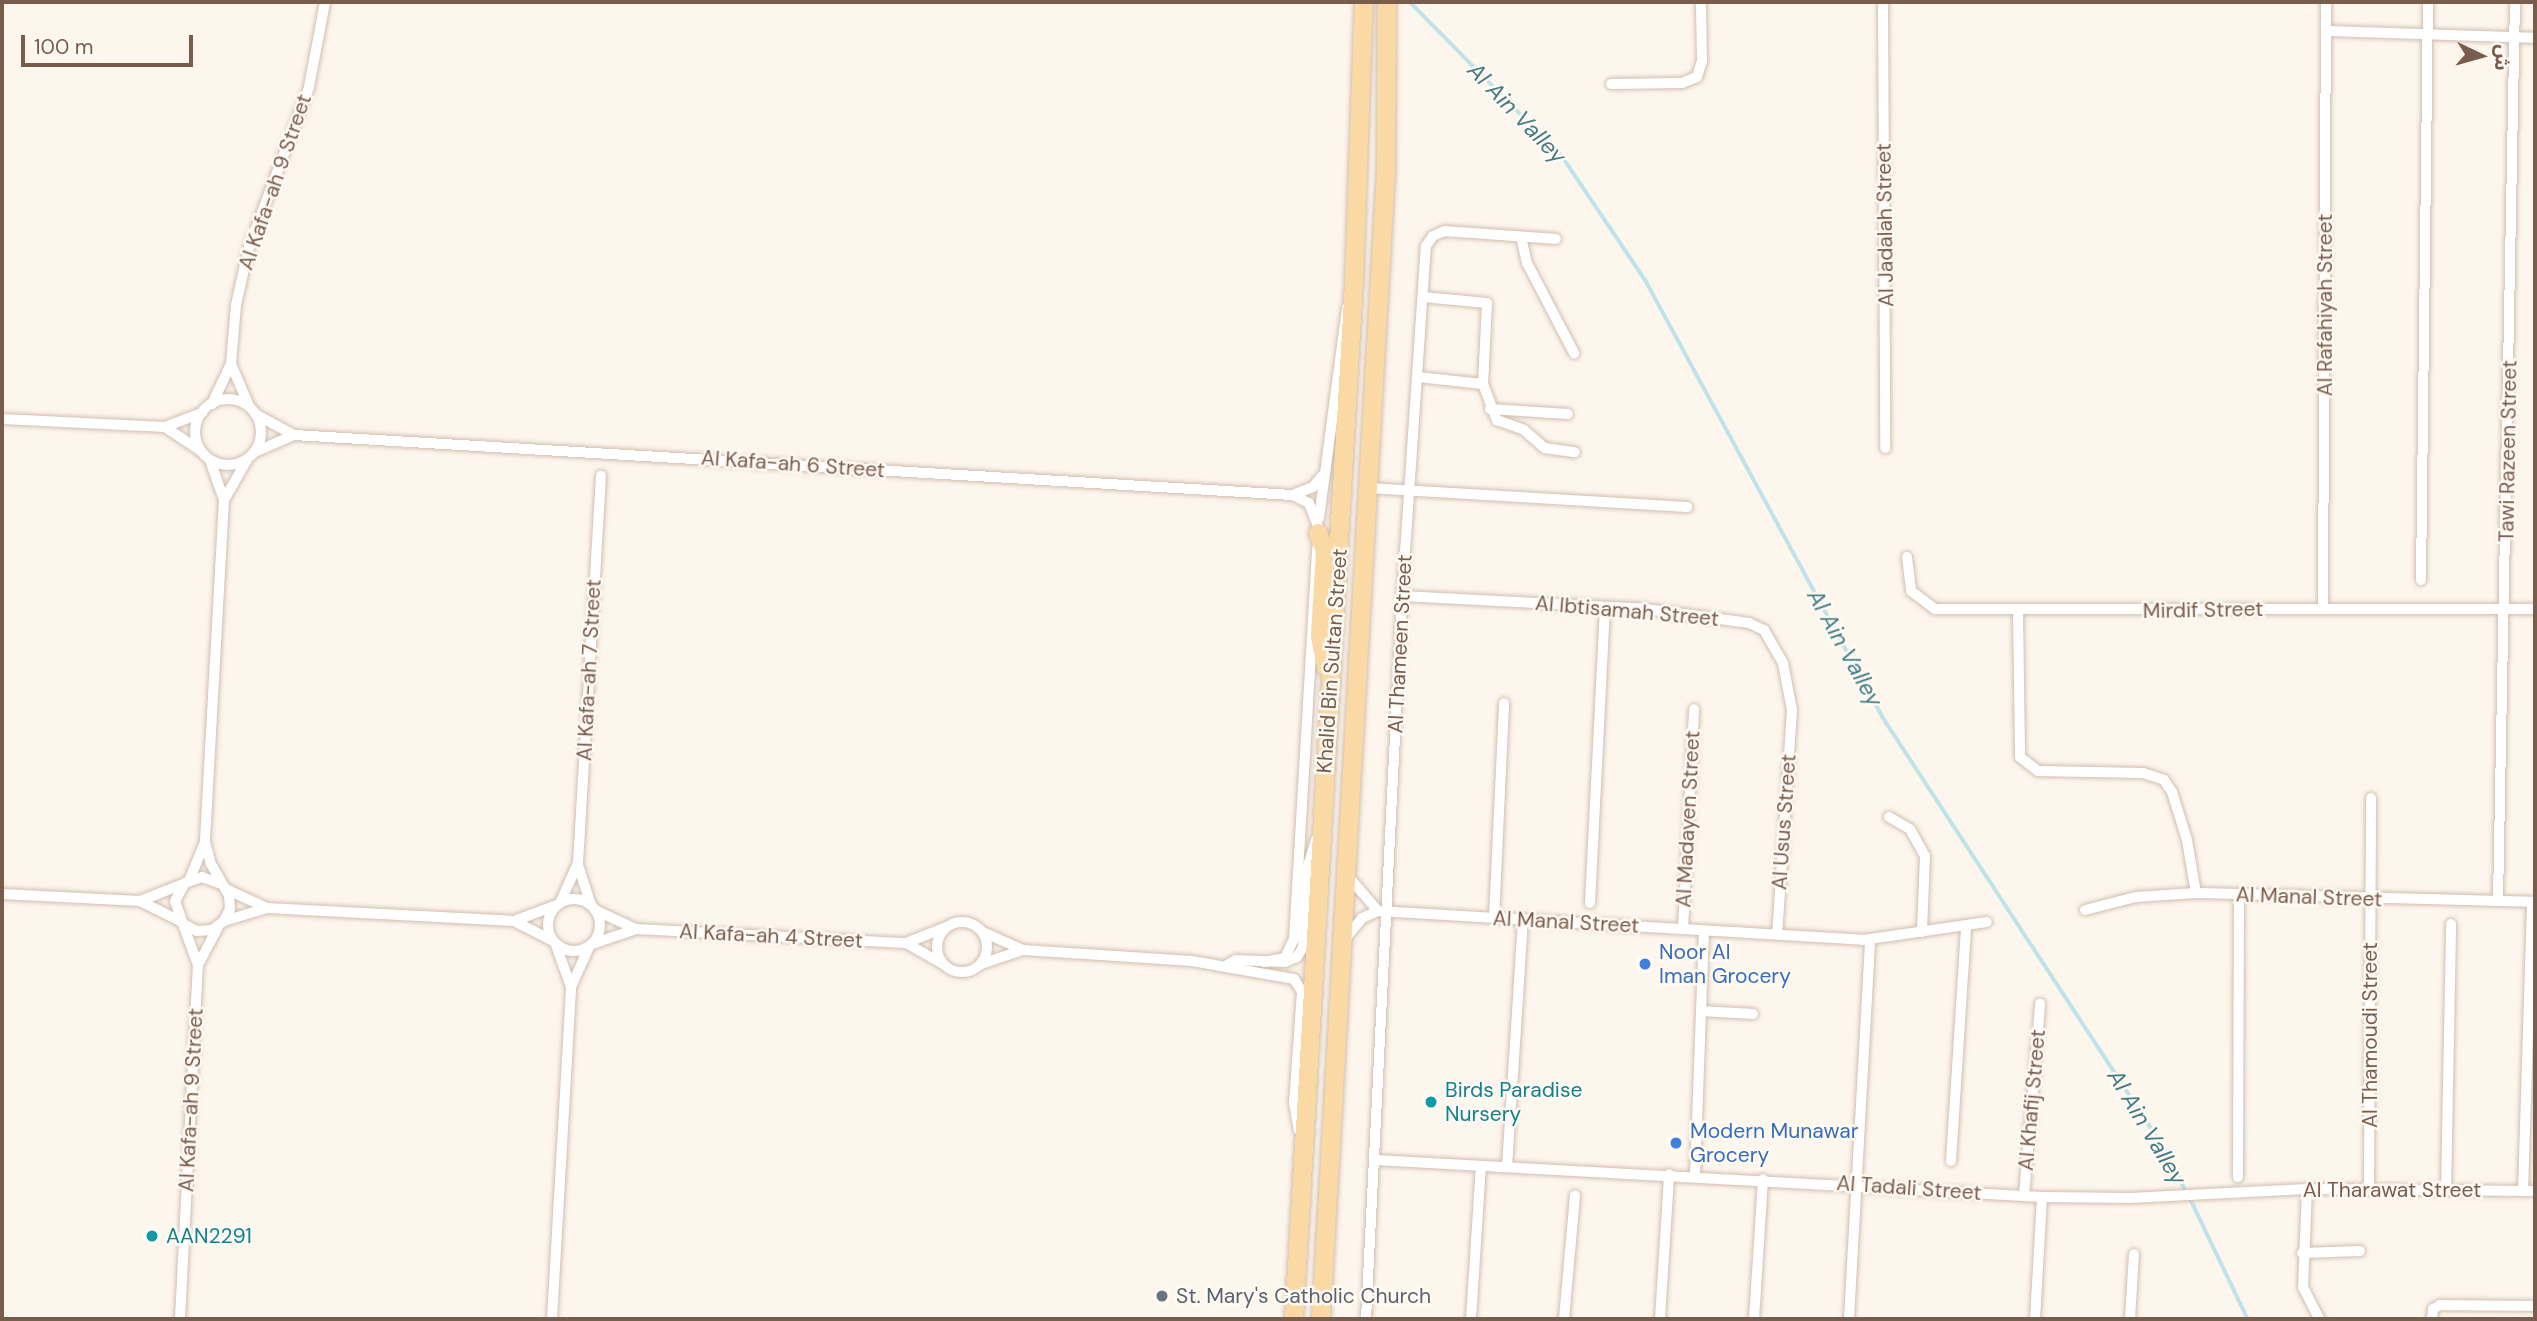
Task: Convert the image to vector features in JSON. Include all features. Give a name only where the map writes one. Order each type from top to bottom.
[{"type":"main road","name":"Khalid Bin Sultan Street","points":[[1292,1319],[1354,282],[1362,58],[1361,2]]},
{"type":"main road","name":"Khalid Bin Sultan Street","points":[[1321,1319],[1368,488],[1389,60],[1387,2]]},
{"type":"main road","points":[[1389,60],[1393,2]]},
{"type":"main road","points":[[1318,529],[1325,551],[1320,636],[1331,696]]},
{"type":"main road","points":[[1323,1292],[1327,1319]]},
{"type":"street","name":"Al Kafa-ah 9 Street","points":[[212,404],[231,364],[236,305],[249,247],[301,112],[325,2]]},
{"type":"street","points":[[1611,84],[1682,83],[1697,76],[1702,61],[1701,2]]},
{"type":"street","name":"Al Jadalah Street","points":[[1883,2],[1885,448]]},
{"type":"street","name":"Al Rafahiyah Street","points":[[2323,608],[2326,2]]},
{"type":"street","points":[[2421,580],[2428,2]]},
{"type":"street","name":"Tawi Razeen Street","points":[[2498,901],[2515,2]]},
{"type":"street","points":[[2326,31],[2535,37]]},
{"type":"street","name":"Al Thameen Street","points":[[1366,1319],[1375,1160],[1383,911],[1408,491],[1426,246],[1433,236],[1445,231],[1556,239]]},
{"type":"street","points":[[1521,237],[1527,263],[1574,353]]},
{"type":"street","points":[[1264,962],[1285,958],[1294,939],[1318,529],[1340,331],[1354,282]]},
{"type":"street","points":[[1423,297],[1488,303],[1483,384],[1489,393],[1490,409],[1497,420],[1524,430],[1545,449],[1575,452]]},
{"type":"street","name":"Al Kafa-ah 9 Street","points":[[231,364],[252,411]]},
{"type":"street","points":[[1418,377],[1483,384]]},
{"type":"street","points":[[2,419],[165,427],[202,413],[212,404],[232,400],[252,411],[260,433],[251,455],[224,500]]},
{"type":"street","points":[[1490,409],[1568,414]]},
{"type":"street","name":"Al Kafa-ah 6 Street","points":[[252,411],[294,435],[1293,495]]},
{"type":"street","points":[[201,451],[195,432],[202,413]]},
{"type":"street","points":[[165,427],[210,460],[224,500],[205,842],[175,901],[182,922]]},
{"type":"street","name":"Al Kafa-ah 6 Street","points":[[251,455],[294,435]]},
{"type":"street","points":[[210,460],[230,465],[251,455]]},
{"type":"street","points":[[1293,495],[1313,487],[1324,471]]},
{"type":"street","name":"Al Kafa-ah 7 Street","points":[[559,904],[578,863],[601,476]]},
{"type":"street","points":[[1368,488],[1687,507]]},
{"type":"street","points":[[1293,495],[1309,503],[1318,529]]},
{"type":"street","name":"Mirdif Street","points":[[1907,557],[1909,584],[1928,606],[2018,611],[2535,609]]},
{"type":"street","name":"Al Ibtisamah Street","points":[[1402,596],[1605,607],[1703,616],[1759,627],[1773,641],[1783,663],[1791,710]]},
{"type":"street","points":[[1590,903],[1605,607]]},
{"type":"street","points":[[2018,611],[2020,757],[2038,771],[2143,773],[2164,780],[2172,792],[2187,840],[2196,892]]},
{"type":"street","points":[[1494,918],[1504,703]]},
{"type":"street","name":"Al Madayen Street","points":[[1683,929],[1694,709]]},
{"type":"street","name":"Al Usus Street","points":[[1777,935],[1791,710]]},
{"type":"street","name":"Al Thamoudi Street","points":[[2369,1189],[2371,798]]},
{"type":"street","points":[[1227,965],[1236,960],[1293,960],[1303,947],[1308,866],[1323,816]]},
{"type":"street","points":[[1889,817],[1910,830],[1925,856],[1922,932]]},
{"type":"street","points":[[205,842],[230,902],[221,924]]},
{"type":"street","name":"Al Kafa-ah 7 Street","points":[[578,863],[593,908]]},
{"type":"street","points":[[1346,873],[1359,894],[1383,911]]},
{"type":"street","points":[[141,901],[202,877],[267,908]]},
{"type":"street","name":"Al Manal Street","points":[[2085,910],[2136,897],[2196,892],[2534,902]]},
{"type":"street","points":[[2,894],[141,901],[204,932],[267,908],[514,921],[579,899],[593,908],[600,927],[571,987],[552,1319]]},
{"type":"street","points":[[2238,1177],[2239,895]]},
{"type":"street","points":[[2523,1191],[2534,902]]},
{"type":"street","points":[[559,904],[548,922],[571,987]]},
{"type":"street","name":"Al Kafa-ah 4 Street","points":[[593,908],[636,929]]},
{"type":"street","points":[[1342,942],[1362,918],[1383,911]]},
{"type":"street","name":"Al Manal Street","points":[[1383,911],[1870,940],[1987,922]]},
{"type":"street","points":[[1507,1167],[1523,920]]},
{"type":"street","points":[[514,921],[576,952],[590,945]]},
{"type":"street","points":[[1023,950],[961,972],[944,964],[937,941],[946,927],[963,921],[1023,950],[1227,965],[1284,975],[1299,982],[1302,992],[1294,1103],[1301,1138]]},
{"type":"street","name":"Al Kafa-ah 9 Street","points":[[180,1319],[198,965],[182,922]]},
{"type":"street","name":"Al Kafa-ah 9 Street","points":[[198,965],[221,924]]},
{"type":"street","points":[[2446,1190],[2451,924]]},
{"type":"street","points":[[1951,1161],[1966,926]]},
{"type":"street","name":"Al Kafa-ah 4 Street","points":[[590,945],[636,929],[906,943],[946,927]]},
{"type":"street","points":[[1695,1176],[1704,930]]},
{"type":"street","points":[[981,964],[987,948],[983,932]]},
{"type":"street","points":[[1849,1319],[1870,940]]},
{"type":"street","name":"Al Kafa-ah 4 Street","points":[[906,943],[944,964]]},
{"type":"street","name":"Al Khafij Street","points":[[2024,1196],[2040,1004]]},
{"type":"street","points":[[1701,1011],[1752,1014]]},
{"type":"street","name":"Al Tadali Street","points":[[1375,1160],[1856,1184],[2024,1196],[2149,1197]]},
{"type":"street","points":[[1471,1319],[1481,1166]]},
{"type":"street","points":[[1660,1319],[1669,1174]]},
{"type":"street","points":[[1754,1319],[1763,1179]]},
{"type":"street","points":[[2306,1189],[2302,1253],[2304,1294],[2319,1319]]},
{"type":"street","name":"Al Tharawat Street","points":[[2149,1197],[2306,1189],[2535,1191]]},
{"type":"street","points":[[1564,1319],[1575,1195]]},
{"type":"street","points":[[2035,1319],[2042,1196]]},
{"type":"street","points":[[2302,1253],[2360,1251]]},
{"type":"street","points":[[2130,1319],[2134,1254]]},
{"type":"street","points":[[2432,1319],[2433,1309],[2440,1305],[2535,1306]]},
{"type":"street","points":[[2513,1319],[2514,1305]]},
{"type":"waterway","name":"Al Ain Valley","points":[[1410,2],[1562,156],[1646,281],[1882,716],[2170,1157],[2186,1191]]},
{"type":"waterway","name":"Al Ain Valley","points":[[2190,1198],[2248,1319]]},
{"type":"place","name":"Noor Al Iman Grocery","points":[[1645,964]]},
{"type":"place","name":"Birds Paradise Nursery","points":[[1431,1102]]},
{"type":"place","name":"Modern Munawar Grocery","points":[[1676,1143]]},
{"type":"place","name":"AAN2291","points":[[152,1236]]},
{"type":"place","name":"St. Mary's Catholic Church","points":[[1162,1296]]}]
